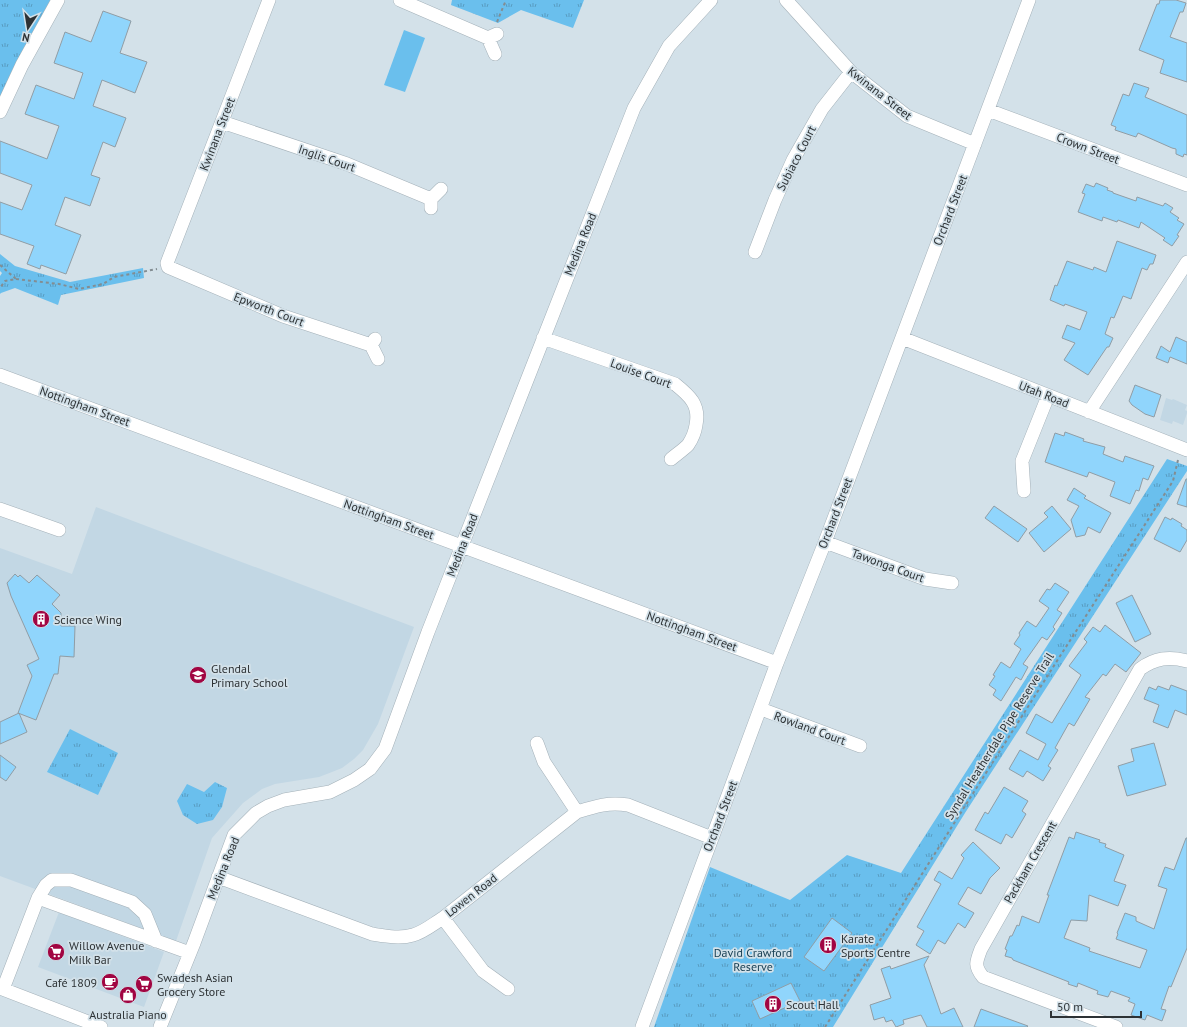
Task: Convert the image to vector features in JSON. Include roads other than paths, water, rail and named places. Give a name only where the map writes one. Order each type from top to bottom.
[{"type":"street","points":[[0,112],[22,65],[58,0]]},
{"type":"street","name":"Kwinana Street","points":[[168,267],[167,263],[269,0]]},
{"type":"street","points":[[400,0],[492,36],[494,54]]},
{"type":"street","name":"Medina Road","points":[[160,1027],[190,953],[234,835],[256,813],[268,806],[284,800],[330,792],[354,780],[370,769],[385,749],[428,632],[634,108],[669,46],[711,0]]},
{"type":"street","name":"Kwinana Street","points":[[786,0],[851,72],[907,116],[975,144]]},
{"type":"street","name":"Orchard Street","points":[[642,1027],[777,663],[825,542],[1029,0]]},
{"type":"street","name":"Subiaco Court","points":[[756,252],[775,200],[793,160],[822,109],[851,72]]},
{"type":"street","name":"Crown Street","points":[[988,110],[1187,185]]},
{"type":"street","name":"Inglis Court","points":[[222,122],[347,164],[431,204],[441,189]]},
{"type":"street","points":[[1089,412],[1187,262]]},
{"type":"street","name":"Epworth Court","points":[[168,267],[283,316],[373,342],[378,359]]},
{"type":"street","name":"Louise Court","points":[[543,338],[675,384],[687,393],[695,404],[698,416],[695,431],[688,445],[672,459]]},
{"type":"street","name":"Utah Road","points":[[902,338],[1089,412],[1185,456]]},
{"type":"street","name":"Nottingham Street","points":[[0,375],[777,663]]},
{"type":"street","points":[[1024,491],[1022,461],[1048,396]]},
{"type":"street","points":[[0,509],[58,530]]},
{"type":"street","name":"Tawonga Court","points":[[825,542],[925,579],[952,583]]},
{"type":"street","name":"Packham Crescent","points":[[1116,1027],[983,977],[977,970],[976,962],[981,949],[1140,669],[1149,662],[1162,658],[1176,658],[1187,661]]},
{"type":"street","name":"Rowland Court","points":[[761,709],[860,746]]},
{"type":"street","points":[[536,743],[544,762],[577,812]]},
{"type":"street","name":"Lowen Road","points":[[218,877],[372,934],[395,937],[413,935],[428,928],[577,812],[603,804],[614,803],[628,805],[712,838]]},
{"type":"street","points":[[101,1027],[67,1021],[2,989],[38,898],[46,885],[52,880],[71,880],[132,902],[145,914],[156,941]]},
{"type":"street","points":[[38,898],[190,953]]},
{"type":"street","points":[[442,918],[483,971],[508,988]]},
{"type":"place","name":"Science Wing","points":[[41,619]]},
{"type":"place","name":"Glendal Primary School","points":[[198,675]]},
{"type":"place","name":"Karate Sports Centre","points":[[828,945]]},
{"type":"place","name":"Willow Avenue Milk Bar","points":[[56,952]]},
{"type":"place","name":"Café 1809","points":[[110,982]]},
{"type":"place","name":"Swadesh Asian Grocery Store","points":[[144,984]]},
{"type":"place","name":"Australia Piano","points":[[128,995]]},
{"type":"place","name":"Scout Hall","points":[[773,1004]]},
{"type":"park label","name":"David Crawford Reserve","points":[[753,959]]}]
